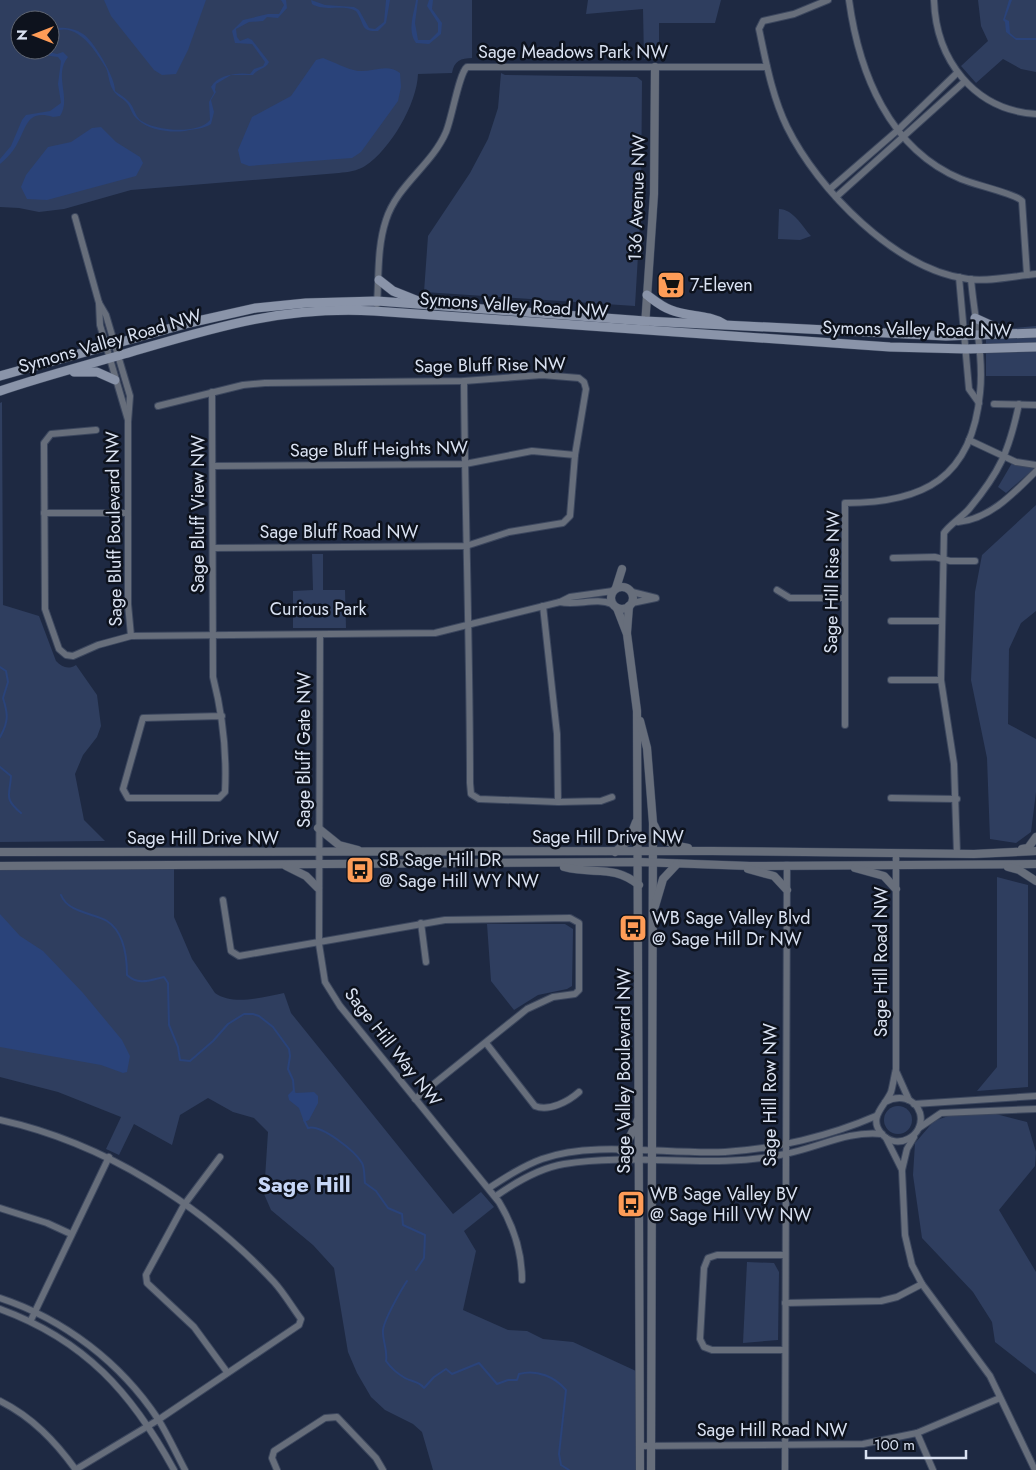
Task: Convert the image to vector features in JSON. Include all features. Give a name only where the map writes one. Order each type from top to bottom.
[{"type":"main road","points":[[378,280],[393,291],[428,305]]},
{"type":"main road","points":[[647,296],[660,306],[672,311],[716,319],[726,325]]},
{"type":"main road","name":"Symons Valley Road NW","points":[[0,376],[189,323],[256,308],[306,303],[377,301],[726,325],[965,335],[1036,333]]},
{"type":"main road","name":"Symons Valley Road NW","points":[[0,391],[64,371],[257,318],[300,311],[377,312],[846,344],[966,349],[1036,347]]},
{"type":"main road","points":[[975,318],[1013,334]]},
{"type":"main road","points":[[64,371],[97,372],[114,380]]},
{"type":"street","points":[[828,0],[794,14],[764,21],[760,29],[767,68],[776,98],[790,132],[812,168],[836,197],[877,236],[924,264],[959,277],[971,279],[1036,274]]},
{"type":"street","points":[[849,0],[862,65],[876,96],[898,130],[914,150],[956,177],[980,188],[1018,196],[1022,201],[1027,275]]},
{"type":"street","points":[[934,0],[937,29],[946,54],[964,82],[987,100],[1007,108],[1036,114]]},
{"type":"street","name":"Sage Meadows Park NW","points":[[377,312],[381,244],[389,212],[400,192],[440,144],[449,125],[464,69],[474,66],[767,68]]},
{"type":"street","name":"136 Avenue NW","points":[[645,331],[654,194],[656,67]]},
{"type":"street","points":[[830,189],[898,130],[957,73]]},
{"type":"street","points":[[836,197],[904,138],[964,82]]},
{"type":"street","points":[[75,217],[99,303]]},
{"type":"street","points":[[959,277],[969,389],[979,403]]},
{"type":"street","name":"Sage Hill Rise NW","points":[[845,725],[845,503],[893,501],[927,488],[951,470],[969,440],[981,391],[971,279]]},
{"type":"street","name":"Sage Bluff Boulevard NW","points":[[99,303],[106,315],[130,396],[128,422],[128,604],[131,636]]},
{"type":"street","name":"Sage Bluff Boulevard NW","points":[[99,303],[99,319],[105,346],[128,422]]},
{"type":"street","name":"Sage Bluff Rise NW","points":[[158,406],[243,384],[464,381],[542,376],[579,378],[584,382],[586,389],[575,455],[570,516],[563,523],[509,532],[466,546]]},
{"type":"street","points":[[464,381],[466,546],[470,626],[470,783],[472,794],[479,799],[558,802],[601,801],[612,797]]},
{"type":"street","name":"Sage Bluff View NW","points":[[212,392],[213,677],[222,716],[227,756],[225,792],[219,798],[128,798],[124,789],[143,718],[222,716]]},
{"type":"street","points":[[994,404],[1036,404]]},
{"type":"street","points":[[958,522],[990,483],[1005,456],[1019,404]]},
{"type":"street","points":[[96,430],[51,434],[46,437],[44,443],[45,609],[59,649],[66,655],[73,656],[98,645],[131,636],[435,634],[560,602],[570,597],[614,589],[629,590],[656,598],[631,605],[624,609],[602,601],[568,604],[560,602]]},
{"type":"street","points":[[969,440],[1016,462],[1036,465]]},
{"type":"street","name":"Sage Bluff Heights NW","points":[[213,466],[465,464],[532,451],[575,455]]},
{"type":"street","points":[[957,854],[957,798],[954,764],[941,680],[944,533],[947,528],[958,522],[983,516],[1017,490],[1036,472]]},
{"type":"street","points":[[44,514],[128,513]]},
{"type":"street","name":"Sage Bluff Road NW","points":[[213,548],[466,546]]},
{"type":"street","points":[[893,558],[975,561]]},
{"type":"street","points":[[627,634],[610,597],[622,569],[629,590],[631,605],[627,634],[637,711],[639,851]]},
{"type":"street","points":[[777,590],[790,598],[845,598]]},
{"type":"street","points":[[543,606],[556,715],[558,802]]},
{"type":"street","points":[[890,621],[942,621]]},
{"type":"street","name":"Sage Bluff Gate NW","points":[[318,864],[320,636]]},
{"type":"street","points":[[891,680],[941,680]]},
{"type":"street","points":[[637,711],[647,748],[653,823],[653,852]]},
{"type":"street","points":[[891,798],[957,798]]},
{"type":"street","points":[[615,852],[628,840],[638,818]]},
{"type":"street","points":[[653,823],[660,837],[676,846],[710,851]]},
{"type":"street","points":[[318,828],[339,845],[372,853]]},
{"type":"street","points":[[1011,852],[1028,848],[1036,837]]},
{"type":"street","name":"Sage Valley Boulevard NW","points":[[639,851],[640,1470]]},
{"type":"street","name":"Sage Hill Drive NW","points":[[0,852],[372,853],[710,851],[957,854],[1036,851]]},
{"type":"street","name":"Sage Valley Boulevard NW","points":[[651,1470],[653,852]]},
{"type":"street","points":[[732,852],[731,865],[771,874],[780,881],[786,890]]},
{"type":"street","name":"Sage Hill Road NW","points":[[885,1102],[896,1070],[896,854]]},
{"type":"street","name":"Sage Hill Drive NW","points":[[0,866],[639,862],[731,865],[1036,864]]},
{"type":"street","name":"Sage Hill Way NW","points":[[318,864],[321,965],[331,992],[415,1099],[496,1196],[508,1216],[517,1238],[522,1258],[522,1280]]},
{"type":"street","points":[[550,864],[569,868],[619,872],[639,885]]},
{"type":"street","points":[[652,918],[663,879],[676,864]]},
{"type":"street","points":[[997,864],[1019,870],[1036,880]]},
{"type":"street","points":[[284,865],[306,876],[318,888]]},
{"type":"street","name":"Sage Hill Row NW","points":[[785,1470],[784,1255],[787,865]]},
{"type":"street","points":[[844,865],[878,874],[887,879],[896,889]]},
{"type":"street","points":[[223,900],[231,951],[239,956],[319,944],[421,923],[445,920],[570,918],[579,922],[579,990],[575,994],[553,996],[527,1008],[415,1099]]},
{"type":"street","points":[[421,923],[426,962]]},
{"type":"street","points":[[486,1043],[536,1106],[542,1109],[570,1100],[579,1092]]},
{"type":"street","name":"Sage Hill Road NW","points":[[896,1070],[912,1102]]},
{"type":"street","points":[[489,1188],[512,1173],[543,1158],[576,1152],[620,1150],[725,1152],[785,1144],[860,1123],[876,1116],[885,1102],[897,1098],[912,1102],[1036,1096]]},
{"type":"street","points":[[912,1102],[920,1116],[917,1131],[907,1149],[902,1170],[906,1248],[922,1284],[986,1370],[1035,1470]]},
{"type":"street","points":[[496,1196],[517,1182],[563,1164],[639,1161],[709,1163],[785,1154],[859,1134],[884,1136],[898,1142],[905,1141],[941,1113],[1036,1109]]},
{"type":"street","points":[[876,1116],[877,1123],[902,1170]]},
{"type":"street","points":[[620,1150],[627,1143],[639,1118]]},
{"type":"street","points":[[0,1120],[38,1129],[109,1157],[157,1185],[218,1231],[274,1283],[301,1319],[299,1325],[158,1420],[75,1470],[57,1444],[33,1423],[0,1401]]},
{"type":"street","points":[[31,1320],[109,1157]]},
{"type":"street","points":[[220,1157],[184,1205],[146,1275],[147,1283],[194,1327],[227,1372]]},
{"type":"street","points":[[0,1208],[48,1223],[71,1234]]},
{"type":"street","points":[[784,1255],[717,1254],[708,1258],[704,1268],[700,1339],[706,1348],[712,1350],[784,1350]]},
{"type":"street","points":[[784,1303],[881,1302],[897,1297],[922,1284]]},
{"type":"street","points":[[0,1298],[36,1311],[96,1350],[126,1379],[158,1420],[185,1470]]},
{"type":"street","points":[[0,1309],[31,1320],[98,1366],[120,1389],[149,1425],[174,1470]]},
{"type":"street","name":"Sage Hill Road NW","points":[[640,1446],[862,1444],[917,1433],[1000,1398]]},
{"type":"street","points":[[276,1470],[272,1458],[274,1451],[325,1418],[337,1417],[376,1458],[383,1470]]},
{"type":"street","points":[[917,1433],[933,1470]]},
{"type":"green space","points":[[0,0],[472,0],[472,58],[459,61],[454,66],[452,73],[418,74],[413,99],[400,125],[384,149],[362,168],[339,173],[131,190],[64,209],[39,212],[0,207]]},
{"type":"green space","points":[[588,0],[721,0],[715,23],[659,23],[659,59],[644,59],[643,9],[586,14]]},
{"type":"green space","points":[[978,0],[1036,0],[1036,72],[1021,69],[1003,59],[976,83],[961,66],[988,41],[981,26]]},
{"type":"green space","points":[[501,73],[505,75],[637,77],[642,81],[641,205],[635,306],[424,292],[428,236],[470,173],[488,139],[498,108]]},
{"type":"green space","points":[[779,209],[793,215],[811,236],[800,240],[778,239]]},
{"type":"green space","points":[[986,320],[1014,328],[1036,326],[1036,376],[986,376]]},
{"type":"green space","points":[[2,402],[3,605],[39,616],[56,661],[65,667],[76,665],[97,695],[101,726],[97,737],[83,755],[75,774],[84,820],[105,841],[0,842],[0,403]]},
{"type":"green space","points":[[1012,463],[1036,467],[1006,493],[998,487]]},
{"type":"green space","points":[[1036,505],[1036,611],[1021,623],[1009,649],[1008,724],[1036,739],[1036,792],[1031,832],[1016,843],[990,839],[987,758],[971,680],[975,592],[982,555]]},
{"type":"green space","name":"Curious Park","points":[[312,554],[323,554],[323,590],[345,590],[346,628],[293,628],[293,591],[313,590]]},
{"type":"green space","points":[[174,868],[174,917],[192,959],[215,993],[222,997],[239,1000],[284,993],[291,1013],[453,1214],[481,1192],[494,1207],[464,1231],[476,1251],[463,1310],[508,1330],[527,1331],[543,1339],[573,1342],[636,1371],[636,1470],[433,1470],[422,1432],[413,1424],[385,1410],[371,1397],[357,1373],[348,1352],[334,1268],[313,1245],[271,1210],[264,1194],[268,1132],[254,1118],[233,1112],[208,1098],[180,1115],[172,1145],[134,1124],[119,1155],[106,1149],[121,1117],[58,1092],[0,1077],[0,869]]},
{"type":"green space","points":[[997,877],[1028,885],[1028,1087],[977,1091],[997,1067]]},
{"type":"green space","points":[[487,924],[565,924],[573,929],[572,986],[567,989],[538,995],[514,1010],[491,981]]},
{"type":"green space","points":[[898,1106],[908,1110],[912,1120],[908,1130],[898,1134],[888,1130],[884,1120],[888,1110]]},
{"type":"green space","points":[[992,1113],[1027,1122],[1036,1152],[1035,1166],[999,1210],[1036,1272],[1036,1374],[995,1342],[992,1322],[973,1292],[922,1238],[913,1175],[915,1143],[934,1121],[954,1114]]},
{"type":"green space","points":[[747,1262],[774,1263],[779,1272],[778,1340],[743,1343]]},
{"type":"shaded area","points":[[104,0],[206,0],[188,50],[176,74],[162,75],[154,70],[111,16]]},
{"type":"shaded area","points":[[281,0],[286,0],[287,8],[278,18],[267,17],[263,21],[249,22],[236,29],[237,37],[240,41],[248,38],[252,40],[269,62],[267,65],[253,75],[231,75],[216,84],[216,92],[211,100],[214,112],[211,124],[202,128],[185,131],[160,130],[147,126],[137,119],[127,103],[113,90],[106,68],[92,47],[71,30],[60,30],[60,28],[69,28],[76,30],[88,38],[104,61],[112,78],[115,91],[130,103],[140,120],[155,127],[165,129],[196,128],[210,120],[209,102],[214,93],[211,87],[214,83],[228,75],[250,74],[254,69],[263,66],[265,62],[252,44],[235,43],[232,31],[243,20],[268,14],[279,14],[284,5]]},
{"type":"shaded area","points":[[311,0],[325,5],[354,7],[359,10],[369,28],[375,29],[384,22],[386,0],[390,0],[386,23],[378,31],[372,31],[366,29],[356,11],[345,8],[317,6],[312,4]]},
{"type":"shaded area","points":[[416,0],[418,0],[415,23],[418,40],[430,40],[438,32],[438,23],[427,6],[429,0],[433,0],[432,9],[442,23],[441,34],[429,44],[416,43],[413,38],[412,22]]},
{"type":"shaded area","points":[[1009,0],[1012,0],[1005,19],[1009,21],[1010,33],[1016,38],[1036,38],[1036,40],[1016,40],[1006,32],[1003,20]]},
{"type":"shaded area","points":[[63,52],[68,57],[62,71],[64,102],[60,116],[44,115],[32,118],[25,127],[14,149],[0,164],[0,159],[11,146],[26,115],[50,111],[61,103],[58,84],[61,61],[60,53]]},
{"type":"shaded area","points":[[323,58],[358,71],[385,68],[400,73],[401,87],[398,101],[361,152],[352,158],[249,166],[241,163],[238,150],[252,117],[291,96],[316,60]]},
{"type":"shaded area","points":[[101,127],[116,142],[140,157],[143,163],[136,176],[47,200],[27,199],[21,187],[26,175],[48,147],[71,142],[92,128]]},
{"type":"shaded area","points":[[0,914],[20,936],[43,951],[83,993],[122,1040],[130,1056],[127,1072],[123,1073],[101,1065],[0,1047]]},
{"type":"shaded area","points":[[293,1090],[296,1093],[314,1092],[318,1096],[318,1103],[309,1120],[304,1122],[299,1108],[289,1100],[288,1095]]},
{"type":"waterway","points":[[0,667],[6,671],[8,682],[3,698],[7,713],[6,722],[0,737]]},
{"type":"waterway","points":[[0,767],[11,776],[10,800],[21,813]]},
{"type":"waterway","points":[[61,895],[69,906],[102,918],[113,926],[121,938],[127,975],[140,981],[164,977],[168,983],[169,1025],[178,1047],[180,1060],[190,1061],[213,1041],[228,1024],[244,1014],[253,1014],[259,1016],[273,1027],[289,1049],[288,1069],[293,1080],[294,1092]]},
{"type":"waterway","points":[[304,1120],[308,1128],[314,1128],[329,1134],[352,1152],[363,1165],[365,1183],[376,1191],[388,1208],[402,1214],[403,1225],[425,1235],[424,1258],[416,1270]]},
{"type":"waterway","points":[[407,1281],[389,1312],[384,1325],[383,1338],[388,1364],[402,1376],[418,1383],[424,1388],[434,1377],[446,1369],[452,1374],[479,1363],[497,1384],[508,1380],[517,1380],[519,1374],[526,1373],[539,1373],[557,1381],[566,1390],[559,1454],[561,1465],[569,1470]]},
{"type":"place","name":"7-Eleven","points":[[671,285]]},
{"type":"place","name":"SB Sage Hill DR @ Sage Hill WY NW","points":[[360,870]]},
{"type":"place","name":"WB Sage Valley Blvd @ Sage Hill Dr NW","points":[[633,928]]},
{"type":"place","name":"WB Sage Valley BV @ Sage Hill VW NW","points":[[631,1204]]},
{"type":"district","name":"Sage Hill","points":[[304,1184]]}]
